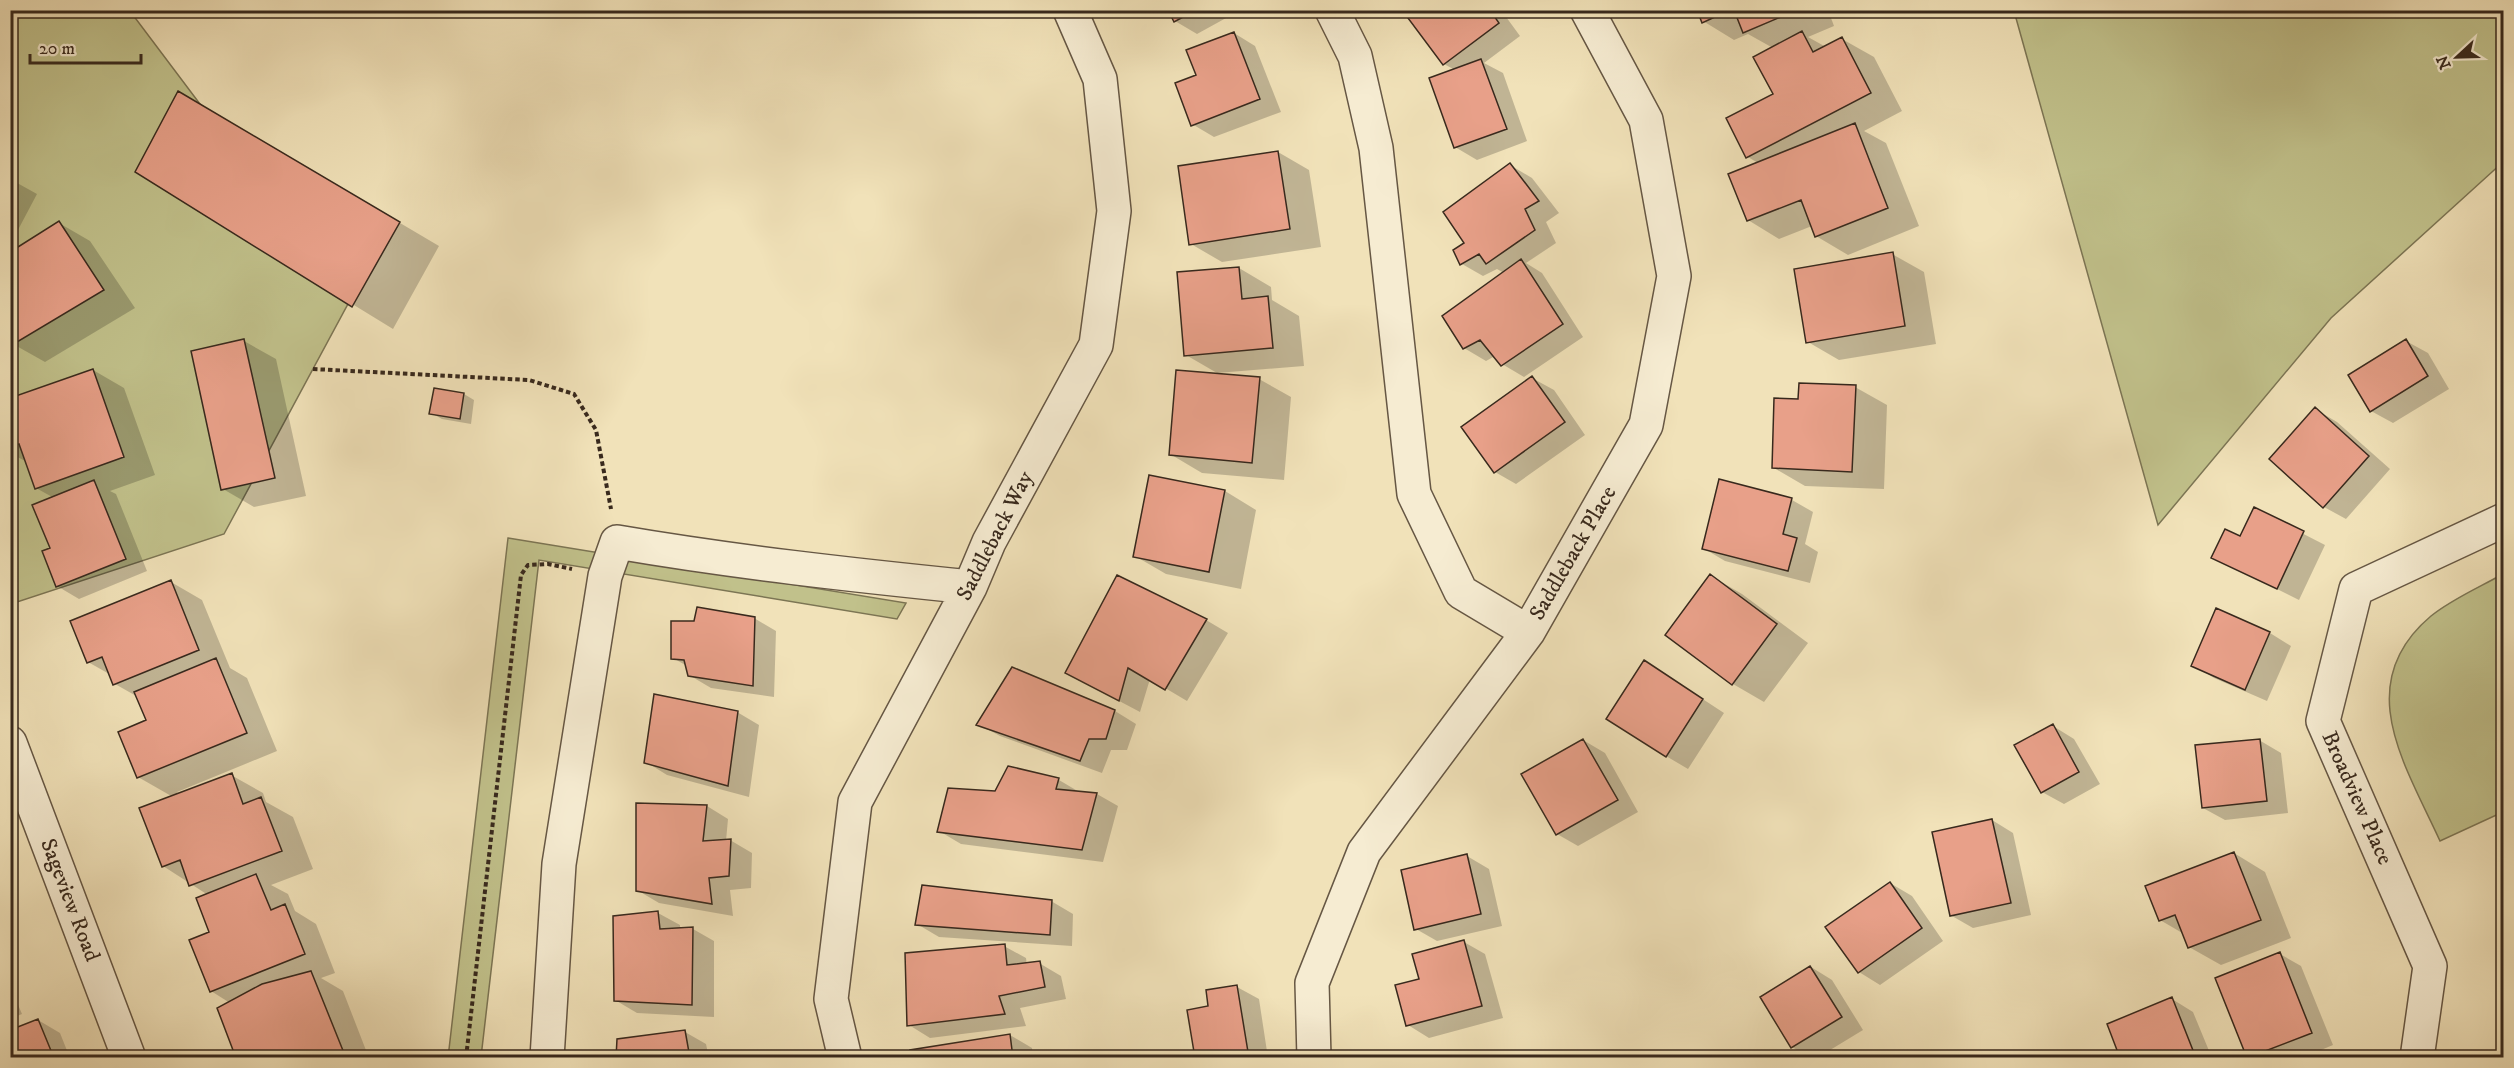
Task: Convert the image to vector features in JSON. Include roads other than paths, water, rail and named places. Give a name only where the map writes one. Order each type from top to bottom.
[{"type":"street","name":"Saddleback Way","points":[[845,1058],[831,999],[855,802],[970,587],[989,542],[1096,345],[1114,211],[1100,79],[1070,10]]},
{"type":"street","points":[[1332,10],[1355,56],[1376,148],[1414,494],[1461,592],[1528,632]]},
{"type":"street","name":"Saddleback Place","points":[[1314,1058],[1312,982],[1364,852],[1528,632],[1646,425],[1674,276],[1646,120],[1587,10]]},
{"type":"street","name":"Broadview Place","points":[[2417,1058],[2430,966],[2323,722],[2356,589],[2504,520]]},
{"type":"street","points":[[547,1058],[559,864],[604,576],[617,542],[682,553],[970,587]]},
{"type":"street","name":"Sageview Road","points":[[10,743],[129,1058]]}]
